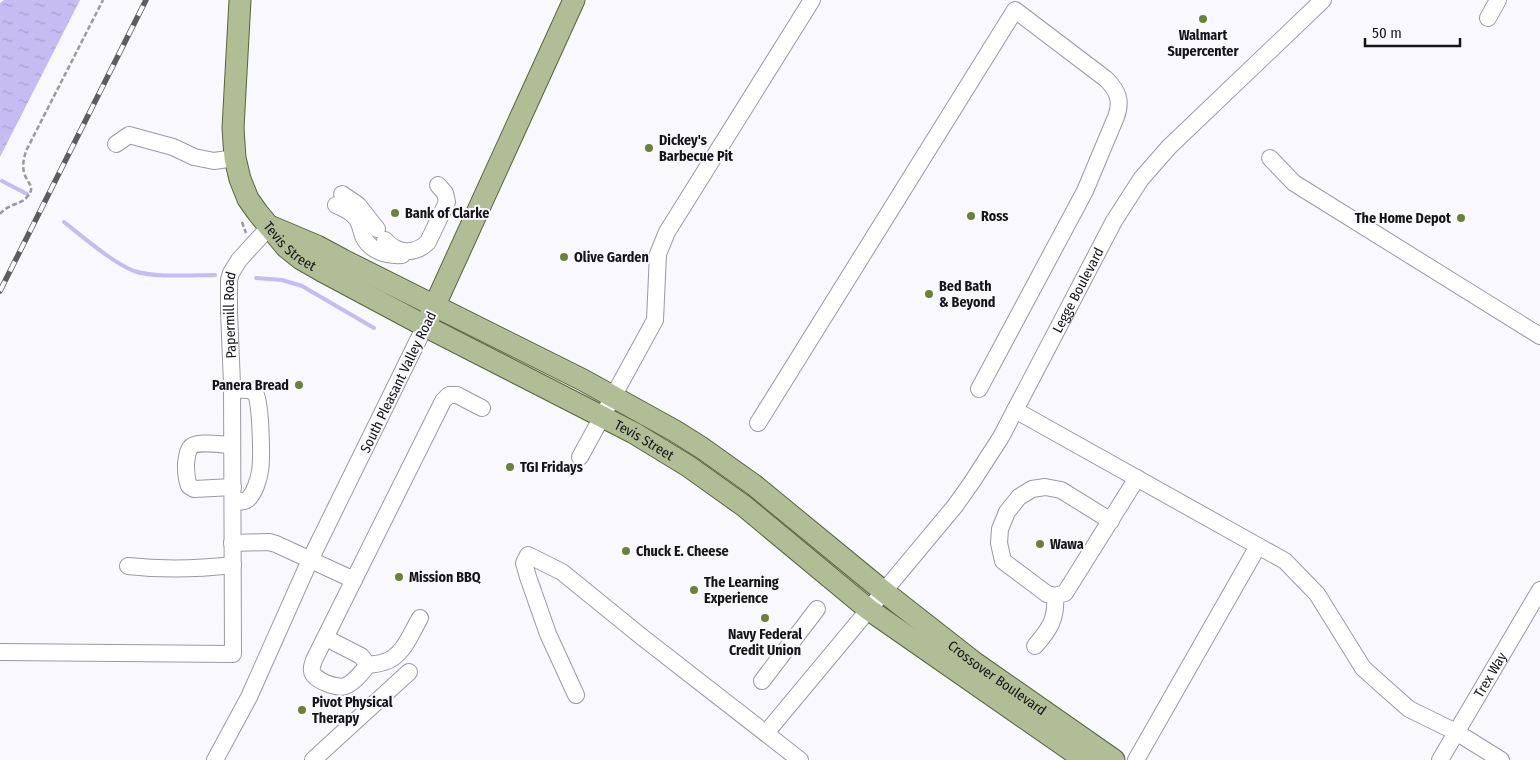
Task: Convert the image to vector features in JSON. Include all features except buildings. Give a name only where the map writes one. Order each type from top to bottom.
[{"type":"main road","points":[[240,0],[233,128],[235,158],[238,174],[248,199],[270,226]]},
{"type":"main road","name":"South Pleasant Valley Road","points":[[425,326],[574,0]]},
{"type":"main road","name":"Tevis Street","points":[[270,226],[317,246],[613,396],[675,431],[729,466],[754,485],[883,591]]},
{"type":"main road","name":"Tevis Street","points":[[270,226],[286,247],[301,259],[425,326],[634,433],[672,456],[718,486],[744,506],[868,609]]},
{"type":"main road","name":"Crossover Boulevard","points":[[883,591],[975,663],[1114,760]]},
{"type":"main road","name":"Crossover Boulevard","points":[[868,609],[1085,760]]},
{"type":"street","points":[[580,456],[655,320],[658,254],[667,232],[812,0]]},
{"type":"street","name":"Legge Boulevard","points":[[766,733],[955,506],[972,482],[1001,437],[1114,221],[1141,179],[1169,146],[1323,0]]},
{"type":"street","points":[[1488,18],[1498,0]]},
{"type":"street","points":[[758,423],[1015,10],[1106,79],[1116,91],[1120,104],[1085,191],[979,389]]},
{"type":"street","points":[[116,144],[129,135],[173,147],[194,157],[214,161],[235,158]]},
{"type":"street","points":[[1270,158],[1294,182],[1540,336]]},
{"type":"street","points":[[416,251],[409,252],[390,246],[358,204],[339,199],[357,219],[364,237],[374,250],[398,256],[407,255],[416,251],[428,242],[447,202],[444,193],[438,185]]},
{"type":"street","name":"Papermill Road","points":[[0,652],[232,654],[233,494],[229,280],[239,260],[270,226]]},
{"type":"street","name":"South Pleasant Valley Road","points":[[216,760],[249,697],[310,560],[425,326]]},
{"type":"street","points":[[232,390],[245,389],[256,395],[259,406],[261,465],[258,480],[249,498],[242,502],[233,494],[194,489],[189,486],[186,474],[187,455],[194,444],[232,445]]},
{"type":"street","points":[[420,618],[405,645],[398,653],[385,662],[368,665],[347,686],[340,688],[313,675],[311,671],[312,666],[446,397],[449,394],[454,394],[482,408]]},
{"type":"street","points":[[1015,410],[1285,561],[1317,594],[1364,668],[1370,674],[1409,709],[1456,732],[1501,760]]},
{"type":"street","points":[[1111,521],[1061,490],[1045,487],[1032,489],[1019,497],[1007,512],[1000,529],[999,543],[1003,561],[1047,594],[1056,596],[1065,593],[1111,521],[1137,478]]},
{"type":"street","points":[[232,543],[268,542],[276,544],[354,580]]},
{"type":"street","points":[[1136,760],[1258,546]]},
{"type":"street","points":[[576,695],[550,639],[528,577],[524,563],[528,555],[562,572],[642,638],[800,760]]},
{"type":"street","points":[[128,566],[157,569],[208,568],[233,565]]},
{"type":"street","points":[[1036,646],[1052,624],[1056,610],[1056,596]]},
{"type":"street","name":"Trex Way","points":[[1440,760],[1538,597]]},
{"type":"street","points":[[762,681],[816,609]]},
{"type":"street","points":[[326,638],[361,656],[368,665]]},
{"type":"street","points":[[313,760],[409,672]]},
{"type":"path","points":[[0,214],[7,207],[26,199],[30,192],[31,186],[24,171],[26,151],[103,0]]},
{"type":"water","points":[[4,0],[80,0],[0,157],[0,3]]},
{"type":"waterway","points":[[2,181],[27,194]]},
{"type":"waterway","points":[[64,222],[108,256],[134,271],[163,275],[215,275]]},
{"type":"waterway","points":[[256,278],[282,280],[302,286],[374,328]]},
{"type":"railway","points":[[0,291],[146,0]]},
{"type":"place","name":"Walmart Supercenter","points":[[1203,19]]},
{"type":"place","name":"Dickey's Barbecue Pit","points":[[649,148]]},
{"type":"place","name":"Bank of Clarke","points":[[395,213]]},
{"type":"place","name":"Ross","points":[[971,216]]},
{"type":"place","name":"The Home Depot","points":[[1461,218]]},
{"type":"place","name":"Olive Garden","points":[[564,257]]},
{"type":"place","name":"Bed Bath & Beyond","points":[[929,294]]},
{"type":"place","name":"Panera Bread","points":[[299,385]]},
{"type":"place","name":"TGI Fridays","points":[[510,467]]},
{"type":"place","name":"Wawa","points":[[1040,544]]},
{"type":"place","name":"Chuck E. Cheese","points":[[626,551]]},
{"type":"place","name":"Mission BBQ","points":[[399,577]]},
{"type":"place","name":"The Learning Experience","points":[[694,590]]},
{"type":"place","name":"Navy Federal Credit Union","points":[[765,618]]},
{"type":"place","name":"Pivot Physical Therapy","points":[[302,710]]}]
